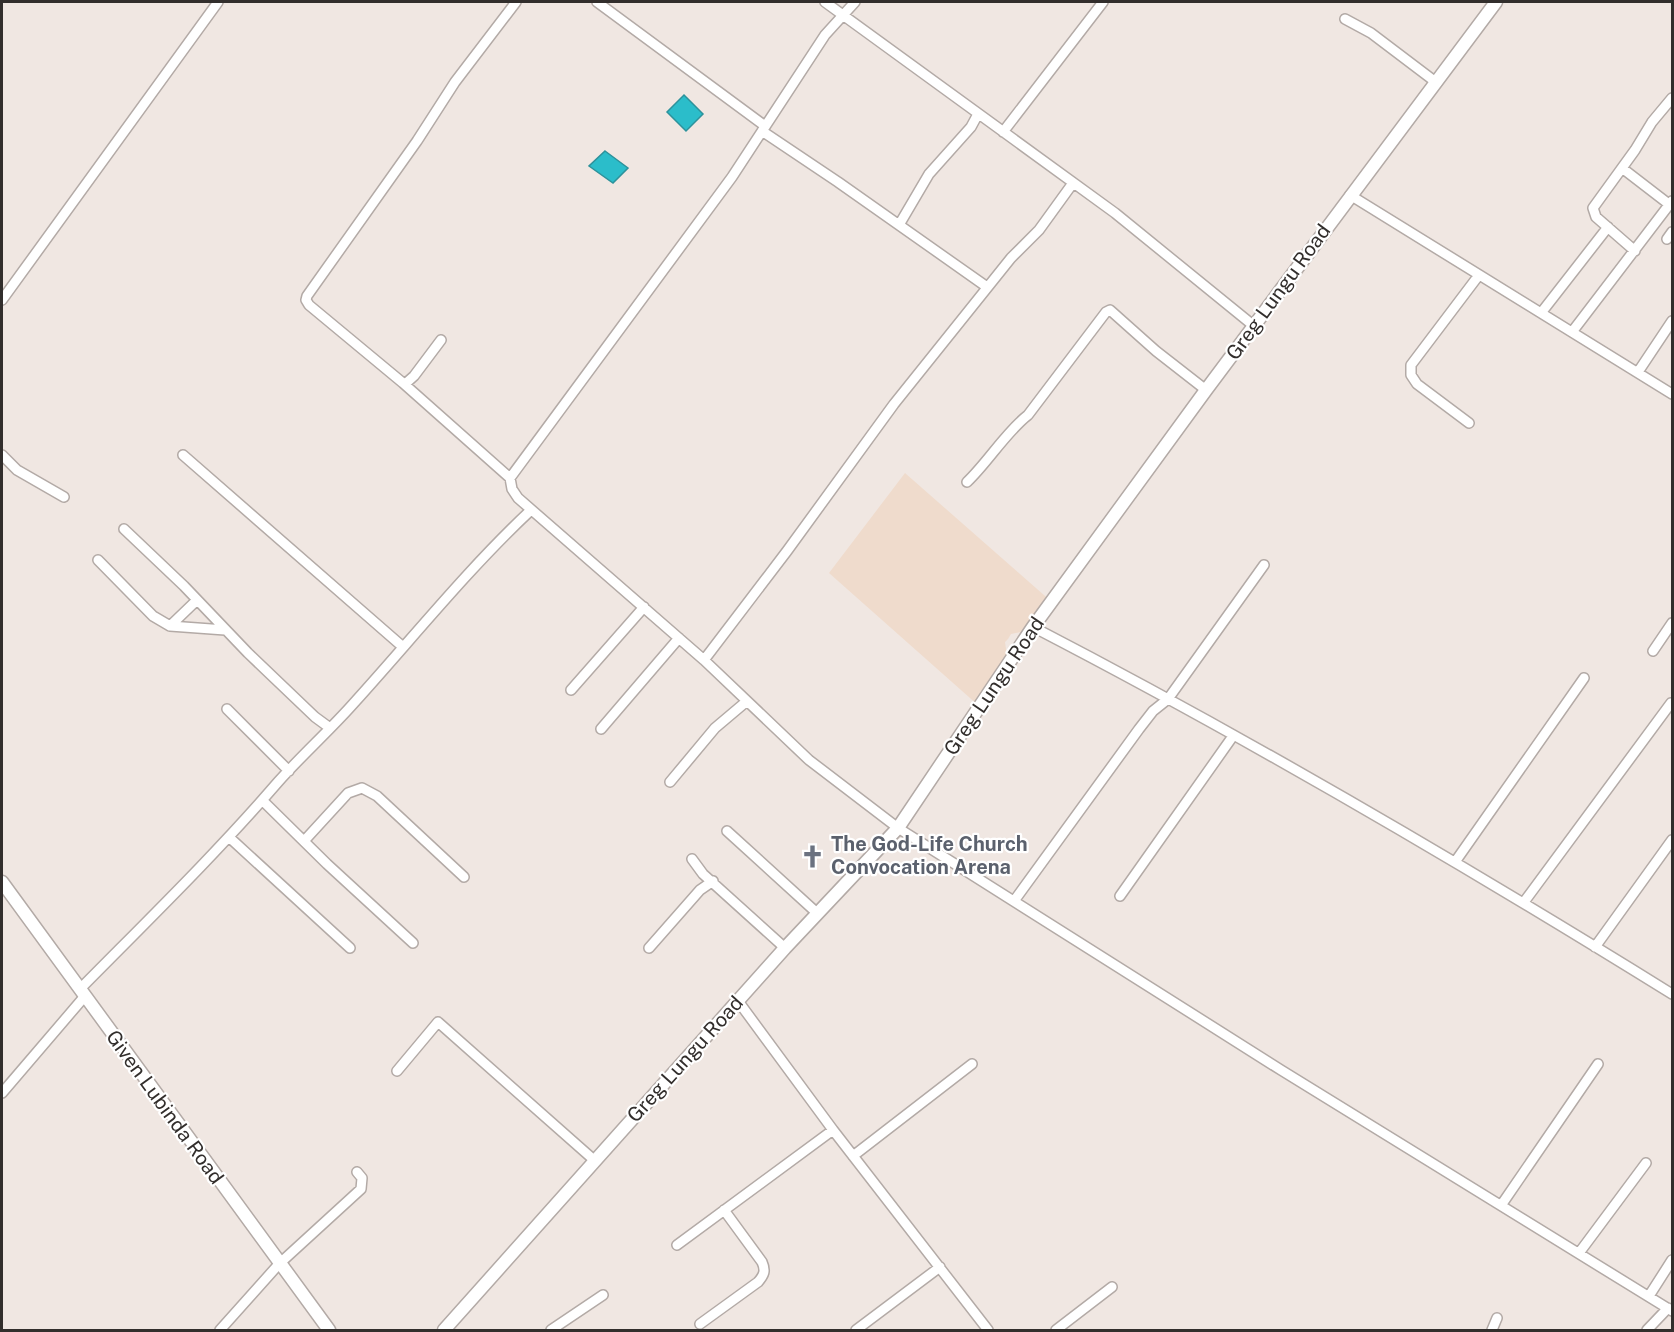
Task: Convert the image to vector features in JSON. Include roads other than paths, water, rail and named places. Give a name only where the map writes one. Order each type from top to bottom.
[{"type":"street","points":[[2,300],[218,2]]},
{"type":"street","points":[[516,2],[460,75],[417,141],[307,296],[306,300],[309,305],[405,384],[510,478],[512,489],[531,510],[704,660],[809,760],[898,828],[1281,1070],[1670,1309],[1647,1330]]},
{"type":"street","points":[[597,2],[763,128],[987,287]]},
{"type":"street","points":[[825,2],[1115,213],[1254,326]]},
{"type":"street","points":[[510,478],[732,177],[825,35],[855,2]]},
{"type":"street","points":[[1003,132],[1103,2]]},
{"type":"street","name":"Greg Lungu Road","points":[[444,1330],[785,948],[898,828],[1033,627],[1350,195],[1496,2]]},
{"type":"street","points":[[1345,19],[1371,33],[1437,82]]},
{"type":"street","points":[[1635,251],[1596,217],[1593,208],[1635,150],[1652,122],[1672,98]]},
{"type":"street","points":[[898,225],[929,174],[971,127],[978,114]]},
{"type":"street","points":[[1572,332],[1671,203],[1622,168]]},
{"type":"street","points":[[704,660],[894,404],[987,287],[1039,230],[1073,183]]},
{"type":"street","points":[[1350,195],[1672,394]]},
{"type":"street","points":[[1541,313],[1608,227]]},
{"type":"street","points":[[1469,423],[1417,384],[1411,375],[1411,365],[1479,275]]},
{"type":"street","points":[[967,482],[985,465],[1018,423],[1028,416],[1106,312],[1110,310],[1156,351],[1206,390]]},
{"type":"street","points":[[1638,372],[1672,321]]},
{"type":"street","points":[[405,384],[414,376],[441,340]]},
{"type":"street","points":[[2,455],[17,470],[64,497]]},
{"type":"street","points":[[183,455],[403,647]]},
{"type":"street","points":[[2,1093],[82,992],[230,838],[503,536],[531,510]]},
{"type":"street","points":[[124,529],[315,717],[330,728]]},
{"type":"street","points":[[98,560],[153,616],[170,626],[225,630]]},
{"type":"street","points":[[1014,901],[1139,729],[1153,711],[1168,699],[1264,565]]},
{"type":"street","points":[[170,626],[197,600]]},
{"type":"street","points":[[571,690],[644,607]]},
{"type":"street","points":[[1653,651],[1672,623]]},
{"type":"street","points":[[1033,627],[1168,699],[1455,862],[1672,994]]},
{"type":"street","points":[[601,729],[679,638]]},
{"type":"street","points":[[1455,862],[1584,678]]},
{"type":"street","points":[[670,782],[715,728],[747,701]]},
{"type":"street","points":[[1524,902],[1671,703]]},
{"type":"street","points":[[228,708],[289,771]]},
{"type":"street","points":[[1120,896],[1233,736]]},
{"type":"street","points":[[304,842],[348,793],[362,788],[377,796],[464,877]]},
{"type":"street","points":[[263,801],[413,943]]},
{"type":"street","points":[[727,831],[817,913]]},
{"type":"street","points":[[230,838],[350,948]]},
{"type":"street","points":[[1596,947],[1672,840]]},
{"type":"street","points":[[692,859],[699,870],[785,948]]},
{"type":"street","points":[[649,948],[700,890],[713,881]]},
{"type":"street","name":"Given Lubinda Road","points":[[2,882],[329,1330]]},
{"type":"street","points":[[738,1001],[833,1130],[988,1330]]},
{"type":"street","points":[[397,1071],[438,1022],[594,1160]]},
{"type":"street","points":[[853,1156],[972,1064]]},
{"type":"street","points":[[1502,1204],[1598,1064]]},
{"type":"street","points":[[677,1245],[833,1130]]},
{"type":"street","points":[[1579,1252],[1646,1163]]},
{"type":"street","points":[[220,1330],[279,1264],[361,1189],[362,1178],[357,1172]]},
{"type":"street","points":[[700,1324],[758,1282],[764,1274],[762,1262],[724,1210]]},
{"type":"street","points":[[1649,1296],[1672,1260]]},
{"type":"street","points":[[856,1330],[940,1267]]},
{"type":"street","points":[[1056,1330],[1112,1287]]},
{"type":"street","points":[[551,1330],[603,1295]]},
{"type":"street","points":[[1492,1330],[1497,1318]]},
{"type":"water","points":[[684,95],[703,114],[686,131],[667,112]]},
{"type":"water","points":[[605,151],[628,168],[613,183],[589,166]]},
{"type":"place","name":"The God-Life Church Convocation Arena","points":[[813,856]]}]
